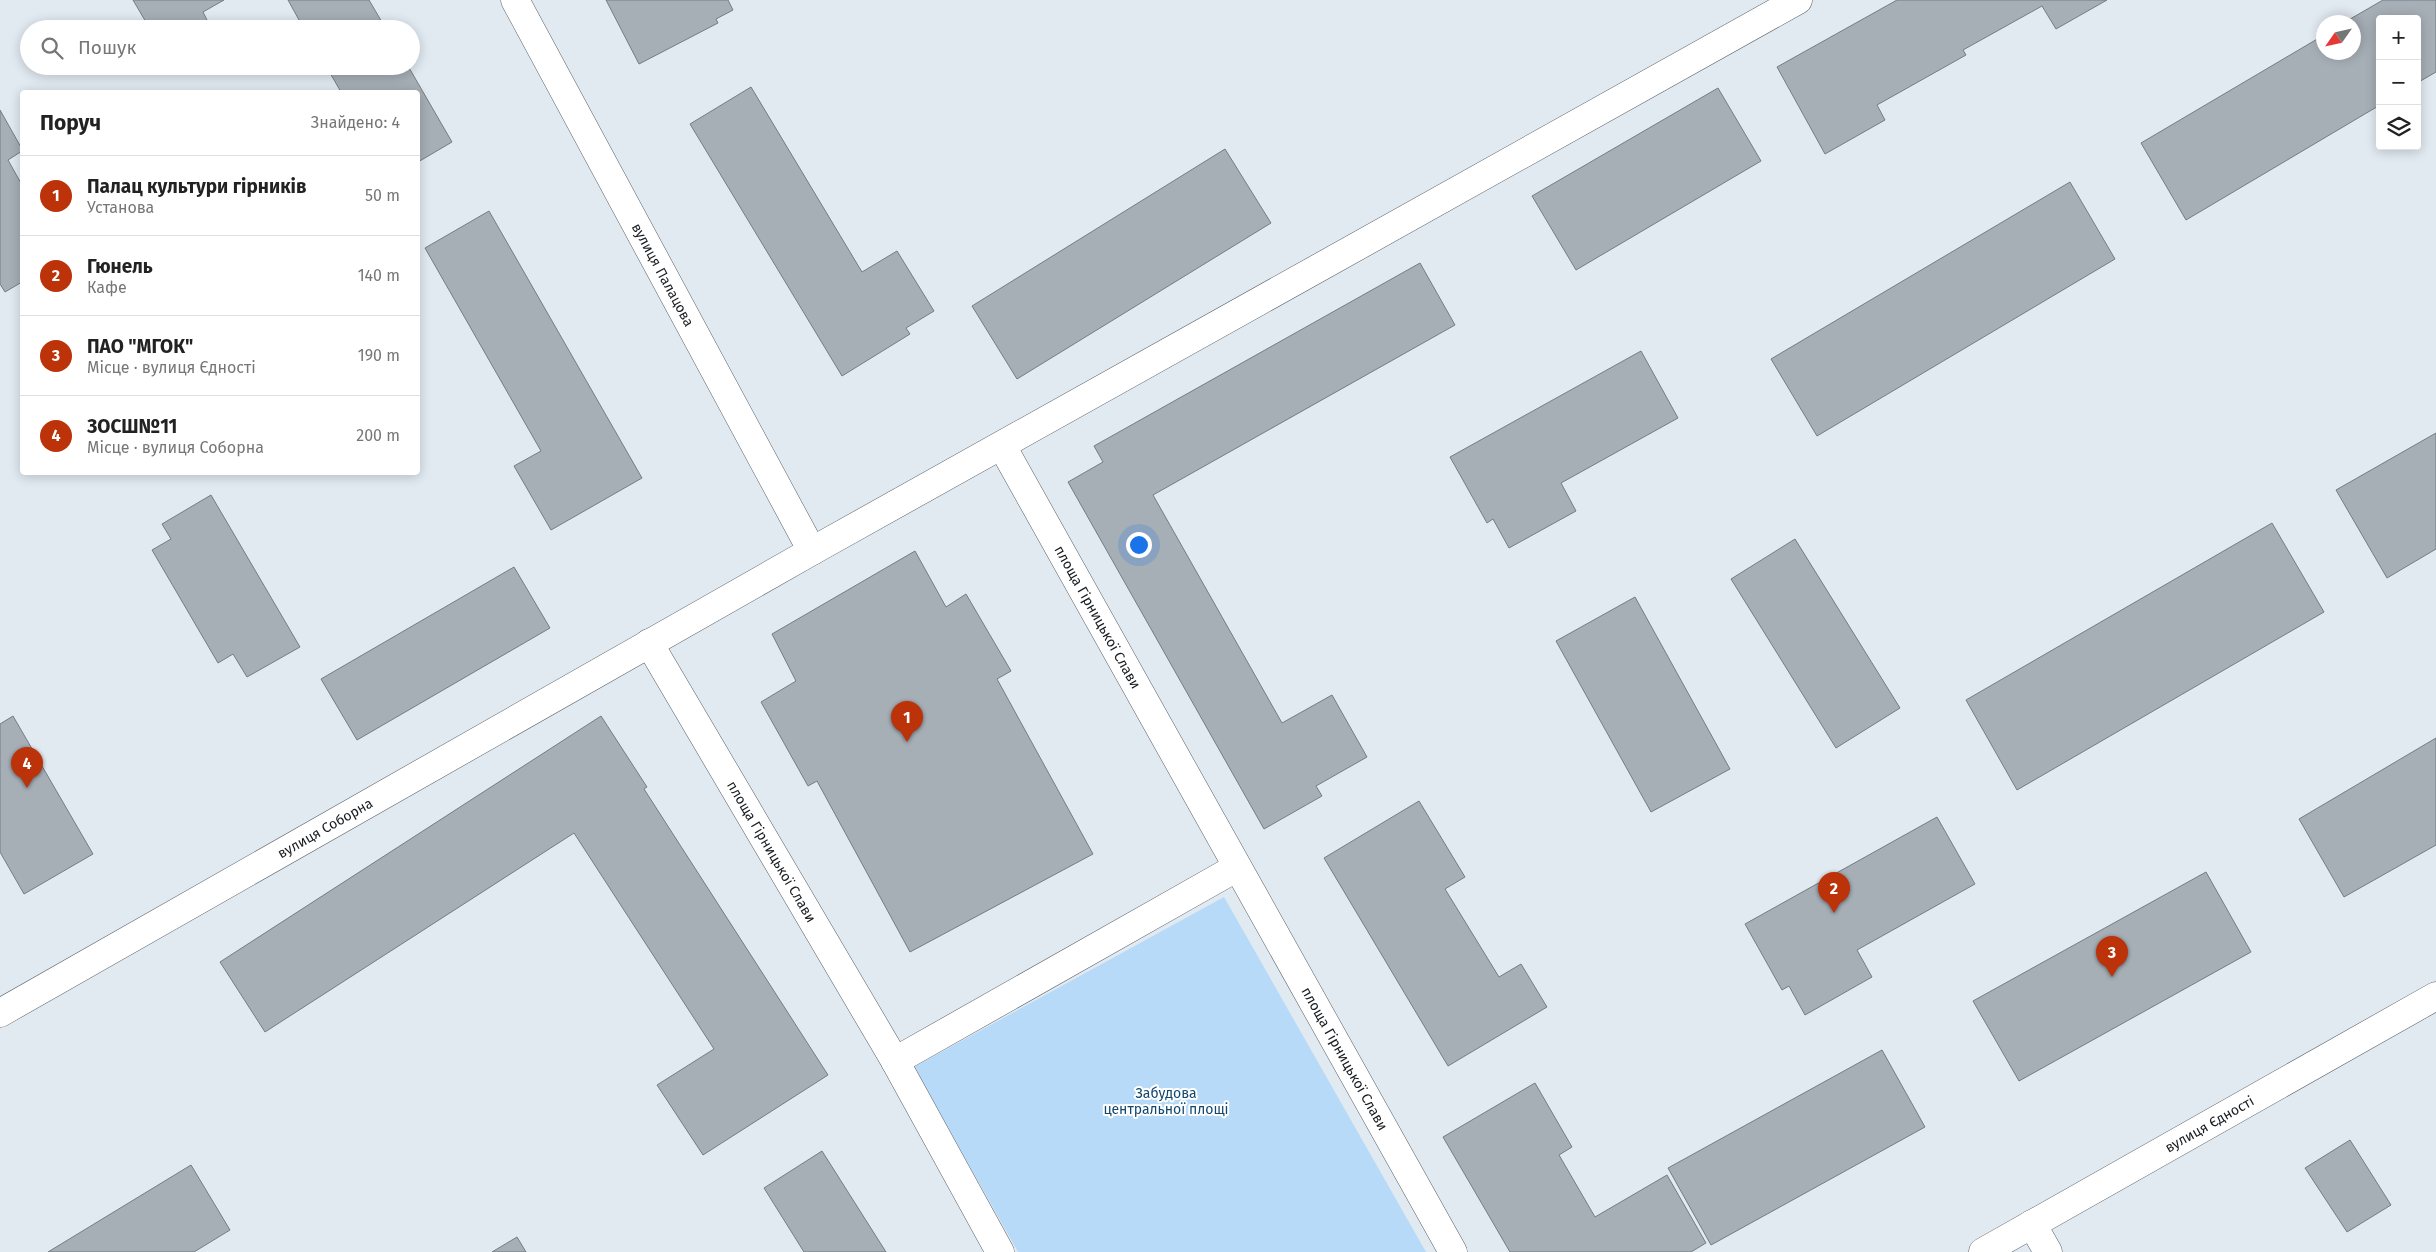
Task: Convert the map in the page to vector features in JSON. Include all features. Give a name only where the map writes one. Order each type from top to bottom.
[{"type":"street","name":"вулиця Палацова","points":[[515,0],[812,551]]},
{"type":"street","name":"вулиця Соборна","points":[[0,1014],[812,551],[1002,446],[1351,248],[1798,0]]},
{"type":"street","name":"площа Гірницької Слави","points":[[1002,446],[1236,868],[1453,1252]]},
{"type":"street","name":"площа Гірницької Слави","points":[[649,643],[895,1061],[1000,1252]]},
{"type":"street","points":[[895,1061],[1236,868]]},
{"type":"street","name":"вулиця Єдності","points":[[1983,1252],[2436,996]]},
{"type":"street","points":[[2032,1224],[2048,1252]]},
{"type":"green space","name":"Забудова центральної площі","points":[[1224,897],[1426,1252],[1018,1252],[914,1067]]},
{"type":"building","points":[[133,0],[224,0],[203,12],[207,20],[145,20]]},
{"type":"building","points":[[288,0],[369,0],[381,20],[299,20]]},
{"type":"building","points":[[606,0],[728,0],[733,10],[716,19],[718,23],[639,64]]},
{"type":"building","points":[[1897,0],[2107,0],[2056,29],[2042,6],[1963,50],[1966,55],[1877,105],[1885,120],[1825,154],[1777,67]]},
{"type":"building","points":[[2383,0],[2436,0],[2436,72],[2421,81],[2421,15],[2376,15],[2376,107],[2186,220],[2141,143],[2316,40],[2316,60],[2361,60],[2361,15],[2357,15]]},
{"type":"building","points":[[331,75],[413,75],[452,142],[420,161],[420,90],[340,90]]},
{"type":"building","points":[[751,87],[862,272],[897,251],[934,311],[906,328],[910,334],[842,376],[690,124]]},
{"type":"building","points":[[1718,88],[1761,161],[1576,270],[1532,196]]},
{"type":"building","points":[[0,110],[20,145],[20,152],[8,160],[20,181],[20,283],[5,292],[0,284]]},
{"type":"building","points":[[1225,149],[1271,223],[1017,379],[972,306]]},
{"type":"building","points":[[2070,182],[2115,259],[1817,436],[1771,359]]},
{"type":"building","points":[[489,211],[642,478],[551,530],[514,466],[541,451],[425,248]]},
{"type":"building","points":[[1420,263],[1455,325],[1153,495],[1282,723],[1332,695],[1367,757],[1316,786],[1322,796],[1264,829],[1068,482],[1103,462],[1094,446]]},
{"type":"building","points":[[1641,351],[1678,418],[1561,483],[1576,511],[1509,548],[1493,519],[1487,523],[1450,457]]},
{"type":"building","points":[[2436,433],[2436,549],[2387,578],[2336,490]]},
{"type":"building","points":[[211,495],[300,647],[247,677],[233,654],[218,663],[152,550],[171,539],[162,524]]},
{"type":"building","points":[[2272,523],[2324,612],[2017,790],[1966,700]]},
{"type":"building","points":[[1795,539],[1900,708],[1836,748],[1731,579]]},
{"type":"building","points":[[915,551],[946,607],[966,594],[1011,671],[997,679],[1093,854],[910,952],[817,781],[808,786],[761,702],[796,681],[772,634]]},
{"type":"building","points":[[514,567],[550,628],[357,740],[321,679]]},
{"type":"building","points":[[1635,597],[1730,769],[1651,812],[1556,641]]},
{"type":"building","points":[[13,716],[93,854],[24,894],[0,852],[0,724]]},
{"type":"building","points":[[601,716],[647,787],[644,789],[828,1075],[703,1155],[657,1085],[714,1049],[574,833],[265,1032],[220,962]]},
{"type":"building","points":[[2436,738],[2436,845],[2344,897],[2299,819]]},
{"type":"building","points":[[1419,801],[1465,877],[1445,889],[1499,977],[1521,964],[1547,1007],[1448,1066],[1324,858]]},
{"type":"building","points":[[1937,817],[1975,884],[1857,950],[1872,977],[1805,1015],[1789,986],[1782,990],[1745,924]]},
{"type":"building","points":[[2206,872],[2251,952],[2019,1081],[1973,1001]]},
{"type":"building","points":[[1882,1050],[1925,1127],[1711,1245],[1668,1168]]},
{"type":"building","points":[[1535,1083],[1572,1147],[1559,1155],[1595,1217],[1667,1175],[1706,1243],[1691,1252],[1510,1252],[1443,1137]]},
{"type":"building","points":[[2350,1140],[2391,1205],[2347,1232],[2305,1168]]},
{"type":"building","points":[[822,1151],[886,1252],[804,1252],[764,1188]]},
{"type":"building","points":[[191,1165],[230,1230],[194,1252],[48,1252]]},
{"type":"building","points":[[517,1237],[526,1252],[492,1252]]},
{"type":"place","name":"Палац культури гірників","points":[[907,742]]},
{"type":"place","name":"ЗОСШ№11","points":[[27,788]]},
{"type":"place","name":"Гюнель","points":[[1834,913]]},
{"type":"place","name":"ПАО \"МГОК\"","points":[[2112,977]]}]
